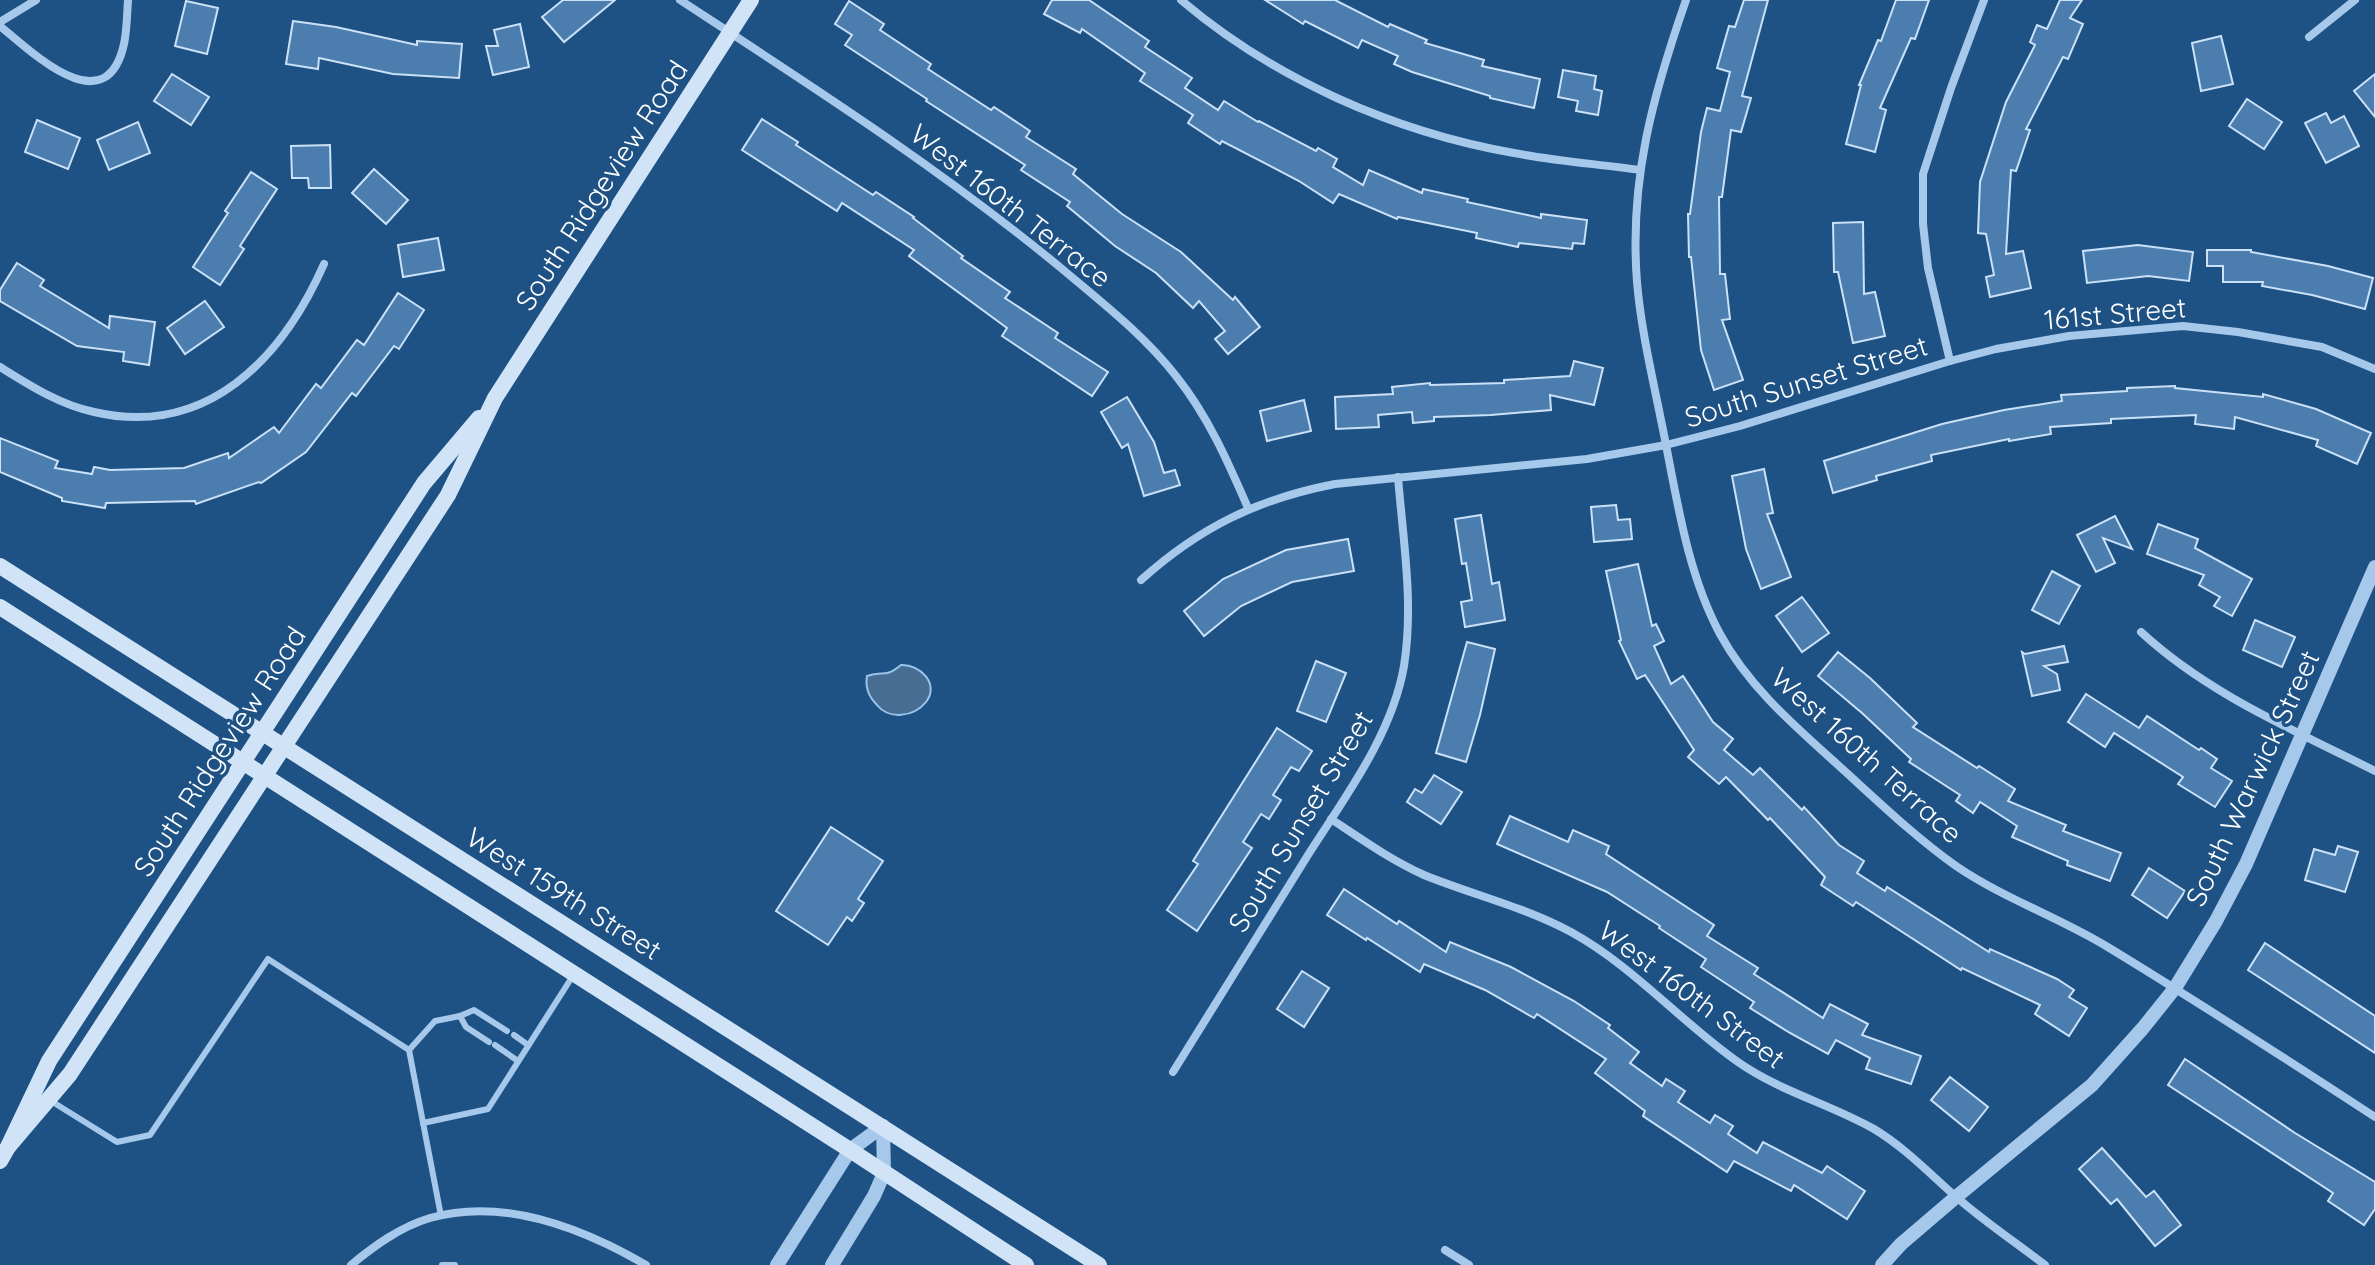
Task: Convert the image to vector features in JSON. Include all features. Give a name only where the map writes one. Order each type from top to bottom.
[{"type":"main road","name":"South Ridgeview Road","points":[[4,1154],[70,1074],[448,495],[495,398],[751,0]]},
{"type":"main road","name":"South Ridgeview Road","points":[[4,1154],[49,1061],[262,732],[424,483],[495,398]]},
{"type":"main road","name":"West 159th Street","points":[[0,566],[1099,1265]]},
{"type":"main road","points":[[0,607],[1026,1265]]},
{"type":"street","points":[[36,0],[0,24],[35,54],[71,78],[86,83],[101,80],[110,74],[119,58],[124,42],[128,0]]},
{"type":"street","name":"West 160th Terrace","points":[[680,0],[923,162],[1020,235],[1120,318],[1150,345],[1199,409],[1220,444],[1248,508]]},
{"type":"street","points":[[1181,0],[1236,41],[1287,73],[1398,123],[1515,153],[1640,170]]},
{"type":"street","name":"West 160th Terrace","points":[[1686,0],[1661,71],[1646,130],[1636,221],[1637,281],[1645,341],[1687,543],[1700,587],[1720,634],[1737,661],[1788,720],[1907,828],[1956,866],[2092,938],[2375,1117]]},
{"type":"street","name":"South Sunset Street","points":[[1141,580],[1195,536],[1248,508],[1295,492],[1398,477],[1587,459],[1666,445],[1740,426],[1950,361],[1928,268],[1923,224],[1923,174],[1984,0]]},
{"type":"street","points":[[2309,37],[2355,0]]},
{"type":"street","points":[[0,367],[55,399],[93,412],[132,417],[192,408],[220,396],[247,376],[273,349],[299,313],[324,264]]},
{"type":"street","name":"161st Street","points":[[1950,361],[2069,336],[2183,326],[2322,347],[2375,369]]},
{"type":"street","name":"South Sunset Street","points":[[1173,1072],[1331,819],[1380,736],[1395,702],[1408,633],[1409,603],[1398,477]]},
{"type":"street","name":"South Warwick Street","points":[[1882,1265],[1901,1244],[2092,1085],[2175,988],[2246,864],[2375,567]]},
{"type":"street","points":[[2141,632],[2168,657],[2207,683],[2375,771]]},
{"type":"street","name":"West 160th Street","points":[[1331,819],[1391,859],[1422,874],[1516,908],[1573,933],[1609,956],[1750,1070],[1775,1085],[1876,1130],[1908,1153],[1956,1197],[2045,1265]]},
{"type":"street","points":[[777,1265],[850,1150],[883,1126]]},
{"type":"street","points":[[832,1265],[874,1196],[884,1173],[883,1126]]},
{"type":"street","points":[[351,1265],[403,1229],[430,1218],[462,1213],[498,1213],[576,1230],[646,1265]]},
{"type":"street","points":[[1445,1250],[1469,1265]]},
{"type":"lane","points":[[49,1099],[117,1142],[150,1135],[268,959],[409,1050],[441,1216]]},
{"type":"lane","points":[[423,1123],[488,1109],[574,974]]},
{"type":"lane","points":[[409,1050],[435,1021],[474,1010],[528,1045]]},
{"type":"lane","points":[[460,1016],[466,1027],[518,1061]]},
{"type":"lane","points":[[442,1265],[455,1265]]},
{"type":"water","points":[[901,665],[921,672],[931,688],[921,707],[895,715],[882,710],[872,699],[867,688],[867,676],[887,673]]},
{"type":"building","points":[[563,0],[615,0],[564,42],[542,17]]},
{"type":"building","points":[[1052,0],[1089,0],[1149,41],[1145,47],[1192,78],[1185,88],[1218,110],[1224,101],[1316,151],[1318,148],[1337,159],[1333,167],[1363,185],[1369,170],[1422,193],[1423,189],[1541,218],[1541,214],[1587,220],[1584,244],[1573,243],[1572,249],[1519,243],[1518,247],[1476,238],[1477,233],[1397,219],[1339,194],[1333,203],[1299,181],[1222,141],[1220,144],[1188,123],[1193,115],[1140,81],[1145,73],[1082,29],[1080,33],[1044,14]]},
{"type":"building","points":[[1265,0],[1335,0],[1388,27],[1390,24],[1427,40],[1425,43],[1484,60],[1482,66],[1540,79],[1534,108],[1490,98],[1412,72],[1394,64],[1398,56],[1362,40],[1358,48],[1305,21],[1303,24]]},
{"type":"building","points":[[1744,0],[1768,0],[1742,96],[1751,98],[1741,132],[1731,130],[1722,197],[1719,197],[1720,274],[1725,274],[1730,319],[1722,320],[1743,380],[1714,390],[1701,350],[1689,257],[1688,214],[1707,108],[1720,111],[1730,72],[1717,68],[1729,26],[1735,27]]},
{"type":"building","points":[[1896,0],[1929,0],[1915,39],[1911,38],[1880,108],[1886,110],[1875,152],[1846,144],[1859,85],[1878,40],[1881,41]]},
{"type":"building","points":[[2060,0],[2082,0],[2070,18],[2083,24],[2068,59],[2063,57],[2026,129],[2030,130],[2016,171],[2011,170],[2006,254],[2023,251],[2031,288],[1990,297],[1986,277],[1994,275],[1986,234],[1978,233],[1980,182],[2006,102],[2035,45],[2030,42],[2037,25],[2047,29]]},
{"type":"building","points":[[186,1],[218,8],[207,54],[175,46]]},
{"type":"building","points":[[849,1],[884,24],[880,30],[931,64],[928,69],[1030,131],[1026,137],[1076,169],[1073,174],[1122,214],[1181,252],[1233,300],[1235,297],[1260,327],[1228,354],[1215,339],[1225,331],[1199,301],[1193,308],[1156,273],[1115,246],[1067,206],[1070,202],[1021,170],[1025,165],[845,45],[852,35],[835,24]]},
{"type":"building","points":[[293,21],[417,45],[417,41],[462,44],[459,78],[393,74],[319,58],[318,69],[286,64]]},
{"type":"building","points":[[520,24],[529,67],[493,75],[486,46],[498,46],[494,30]]},
{"type":"building","points":[[2221,36],[2233,84],[2201,91],[2192,43]]},
{"type":"building","points":[[1563,70],[1596,76],[1594,89],[1602,91],[1598,115],[1576,111],[1578,101],[1558,97]]},
{"type":"building","points":[[172,74],[209,97],[191,125],[154,101]]},
{"type":"building","points":[[2375,74],[2375,117],[2354,91]]},
{"type":"building","points":[[2247,99],[2282,122],[2264,149],[2229,126]]},
{"type":"building","points":[[2326,113],[2331,123],[2344,116],[2359,146],[2326,163],[2305,123]]},
{"type":"building","points":[[762,119],[873,195],[876,192],[914,217],[963,256],[961,258],[1010,292],[1005,298],[1058,333],[1055,338],[1108,372],[1092,396],[1002,336],[1007,328],[909,256],[914,250],[842,203],[837,211],[742,150]]},
{"type":"building","points":[[37,120],[80,138],[68,169],[25,152]]},
{"type":"building","points":[[138,122],[150,153],[109,170],[97,140]]},
{"type":"building","points":[[330,145],[331,188],[309,188],[308,178],[292,178],[291,146]]},
{"type":"building","points":[[374,169],[408,200],[386,224],[352,193]]},
{"type":"building","points":[[251,172],[277,189],[240,246],[244,249],[220,285],[193,267]]},
{"type":"building","points":[[1863,222],[1864,294],[1875,292],[1885,336],[1853,343],[1838,272],[1834,272],[1833,223]]},
{"type":"building","points":[[438,238],[444,270],[403,277],[398,245]]},
{"type":"building","points":[[2138,245],[2193,252],[2189,281],[2148,276],[2087,283],[2083,251]]},
{"type":"building","points":[[2207,250],[2251,250],[2373,278],[2365,309],[2262,286],[2263,282],[2223,282],[2223,266],[2207,266]]},
{"type":"building","points":[[17,263],[44,280],[40,286],[109,328],[110,316],[155,322],[149,365],[123,361],[124,352],[77,346],[0,301],[0,290]]},
{"type":"building","points":[[398,293],[424,310],[399,349],[394,346],[356,396],[352,393],[306,452],[261,483],[196,504],[195,501],[106,503],[105,508],[62,501],[62,498],[0,472],[0,438],[58,461],[55,468],[92,474],[94,467],[110,470],[184,468],[228,453],[229,458],[274,427],[279,433],[316,384],[321,388],[357,340],[364,345]]},
{"type":"building","points":[[205,301],[224,327],[185,354],[167,328]]},
{"type":"building","points":[[1574,361],[1603,368],[1594,405],[1550,395],[1551,410],[1434,417],[1434,421],[1413,423],[1412,412],[1378,415],[1379,427],[1336,429],[1335,397],[1393,394],[1392,387],[1430,383],[1504,383],[1504,380],[1570,376]]},
{"type":"building","points":[[2175,386],[2263,397],[2263,394],[2316,409],[2371,433],[2357,464],[2316,446],[2318,440],[2235,417],[2234,429],[2195,424],[2196,415],[2111,419],[2111,423],[2050,427],[2051,434],[1931,455],[1932,461],[1876,476],[1877,480],[1833,493],[1824,461],[1942,424],[2062,401],[2061,395]]},
{"type":"building","points":[[1127,397],[1154,442],[1164,473],[1175,470],[1180,485],[1144,496],[1128,444],[1122,448],[1101,412]]},
{"type":"building","points":[[1304,400],[1311,431],[1267,441],[1260,411]]},
{"type":"building","points":[[1764,469],[1773,513],[1767,514],[1791,577],[1761,589],[1746,549],[1732,476]]},
{"type":"building","points":[[1616,505],[1618,520],[1630,519],[1632,539],[1594,542],[1591,507]]},
{"type":"building","points":[[1481,515],[1492,584],[1499,582],[1505,620],[1465,627],[1461,602],[1472,600],[1455,519]]},
{"type":"building","points":[[2115,516],[2132,549],[2103,538],[2115,563],[2096,572],[2077,535]]},
{"type":"building","points":[[2158,524],[2198,539],[2195,548],[2252,579],[2232,616],[2214,606],[2220,597],[2199,585],[2204,575],[2147,554]]},
{"type":"building","points":[[1348,539],[1354,571],[1292,582],[1241,606],[1204,636],[1184,611],[1223,579],[1286,550]]},
{"type":"building","points":[[1638,564],[1652,626],[1656,624],[1664,641],[1654,646],[1671,684],[1683,676],[1713,722],[1733,739],[1724,750],[1753,775],[1760,768],[1802,810],[1804,807],[1839,845],[1864,861],[1857,873],[1885,891],[1887,887],[1989,952],[1990,949],[2057,979],[2074,990],[2069,997],[2087,1008],[2069,1036],[2035,1014],[2040,1005],[1961,970],[1856,902],[1853,906],[1821,885],[1825,877],[1770,818],[1768,820],[1726,777],[1719,784],[1688,757],[1694,750],[1645,675],[1637,679],[1619,641],[1606,571]]},
{"type":"building","points":[[2052,571],[2080,586],[2059,624],[2032,610]]},
{"type":"building","points":[[1802,597],[1829,633],[1802,652],[1776,616]]},
{"type":"building","points":[[2255,620],[2295,637],[2282,667],[2243,650]]},
{"type":"building","points":[[1467,642],[1495,649],[1466,762],[1436,753]]},
{"type":"building","points":[[2064,646],[2068,662],[2044,666],[2057,674],[2060,690],[2032,696],[2022,652],[2025,654]]},
{"type":"building","points":[[1838,652],[1917,723],[1913,727],[2015,789],[2008,801],[2066,825],[2063,831],[2121,853],[2110,881],[2067,865],[2068,861],[2012,837],[2017,826],[1980,802],[1973,813],[1956,801],[1960,795],[1909,762],[1911,759],[1818,676]]},
{"type":"building","points":[[1316,661],[1346,673],[1326,722],[1297,711]]},
{"type":"building","points":[[2086,694],[2139,728],[2147,716],[2217,759],[2211,768],[2232,781],[2215,807],[2178,784],[2183,777],[2114,733],[2105,747],[2068,722]]},
{"type":"building","points":[[1277,728],[1312,751],[1299,771],[1291,767],[1273,795],[1281,800],[1269,819],[1261,814],[1243,842],[1252,848],[1197,931],[1167,910],[1198,864],[1193,861]]},
{"type":"building","points":[[1434,775],[1462,792],[1441,824],[1407,802],[1415,789],[1422,793]]},
{"type":"building","points":[[1510,816],[1568,842],[1573,830],[1609,846],[1606,854],[1714,925],[1707,936],[1758,968],[1754,974],[1823,1018],[1830,1004],[1868,1024],[1862,1035],[1921,1056],[1911,1084],[1866,1069],[1870,1058],[1836,1040],[1828,1054],[1790,1033],[1750,1008],[1754,1002],[1701,967],[1706,959],[1660,926],[1607,892],[1497,844]]},
{"type":"building","points":[[831,827],[883,861],[858,899],[864,903],[852,921],[847,917],[828,945],[776,911]]},
{"type":"building","points":[[2338,846],[2358,852],[2345,892],[2305,880],[2314,849],[2335,855]]},
{"type":"building","points":[[2149,868],[2185,891],[2167,918],[2132,895]]},
{"type":"building","points":[[1344,889],[1446,952],[1450,942],[1511,967],[1574,1001],[1610,1025],[1608,1028],[1639,1052],[1630,1063],[1662,1086],[1666,1079],[1685,1091],[1678,1102],[1710,1123],[1715,1115],[1733,1126],[1728,1134],[1757,1153],[1763,1142],[1822,1173],[1827,1166],[1865,1191],[1847,1219],[1794,1185],[1791,1191],[1734,1161],[1727,1172],[1643,1116],[1645,1111],[1595,1073],[1606,1059],[1537,1014],[1534,1018],[1485,990],[1424,964],[1420,972],[1327,915]]},
{"type":"building","points":[[2265,943],[2375,1016],[2375,1053],[2248,970]]},
{"type":"building","points":[[1302,971],[1329,988],[1304,1027],[1277,1009]]},
{"type":"building","points":[[2185,1059],[2375,1182],[2375,1209],[2364,1225],[2328,1201],[2333,1193],[2168,1085]]},
{"type":"building","points":[[1950,1077],[1988,1107],[1969,1131],[1931,1100]]},
{"type":"building","points":[[2102,1148],[2146,1197],[2154,1191],[2181,1225],[2155,1246],[2117,1199],[2111,1204],[2079,1169]]}]
